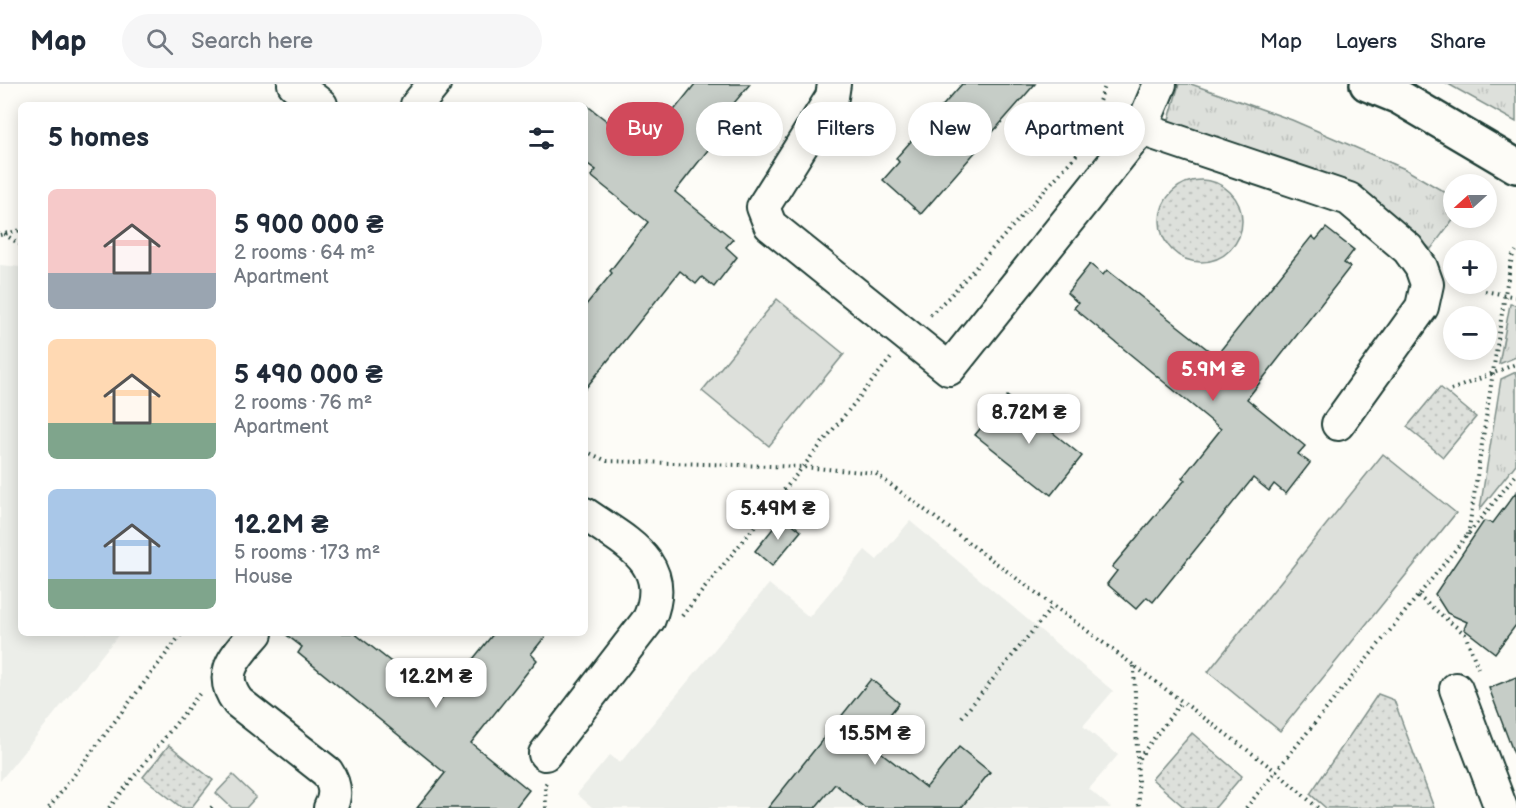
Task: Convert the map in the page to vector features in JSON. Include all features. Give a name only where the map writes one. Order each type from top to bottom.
[{"type":"main road","points":[[1367,84],[1399,97],[1516,166]]},
{"type":"lane","points":[[294,84],[317,102]]},
{"type":"lane","points":[[419,102],[434,84]]},
{"type":"lane","points":[[834,84],[832,97],[763,207],[770,225],[949,369],[1119,156]]},
{"type":"lane","points":[[1145,120],[1160,84]]},
{"type":"lane","points":[[1145,130],[1349,199],[1408,249],[1421,267],[1427,284],[1422,307],[1338,424]]},
{"type":"lane","points":[[549,765],[649,619],[656,603],[657,585],[652,569],[641,555],[588,516]]},
{"type":"lane","points":[[254,636],[231,664],[228,684],[238,702],[327,772],[333,780],[335,790],[334,801],[330,808]]},
{"type":"lane","points":[[1456,689],[1501,808]]},
{"type":"path","points":[[678,621],[909,337],[951,295],[1078,153],[1106,84]]},
{"type":"path","points":[[2,234],[18,231]]},
{"type":"path","points":[[2,234],[18,243]]},
{"type":"path","points":[[1467,536],[1505,294],[1512,257],[1516,251]]},
{"type":"path","points":[[1497,293],[1516,297]]},
{"type":"path","points":[[1451,390],[1516,364]]},
{"type":"path","points":[[588,453],[607,461],[803,466],[875,473],[1277,772],[1318,808]]},
{"type":"path","points":[[1246,808],[1516,475]]},
{"type":"path","points":[[962,717],[1053,606]]},
{"type":"path","points":[[49,808],[180,636]]},
{"type":"path","points":[[109,808],[215,674],[231,664]]},
{"type":"path","points":[[1134,666],[1139,808]]},
{"type":"path","points":[[1138,759],[1182,701]]},
{"type":"path","points":[[546,808],[545,785],[549,765]]},
{"type":"shaded area","points":[[0,265],[18,267],[18,636],[118,636],[0,781]]},
{"type":"shaded area","points":[[910,521],[1113,691],[1083,726],[1118,755],[1089,789],[1111,808],[593,808],[577,794],[610,755],[620,763],[769,584],[809,617],[865,550],[877,560]]},
{"type":"green space","points":[[1179,84],[1191,84],[1292,120],[1405,169],[1443,191],[1443,228],[1447,228],[1431,249],[1347,184],[1167,127]]},
{"type":"green space","points":[[1448,84],[1516,84],[1516,122]]},
{"type":"green space","points":[[1201,180],[1217,183],[1230,192],[1239,205],[1242,221],[1239,237],[1230,250],[1217,259],[1201,262],[1185,259],[1172,250],[1163,237],[1160,221],[1163,205],[1172,192],[1185,183]]},
{"type":"green space","points":[[777,299],[844,354],[769,446],[702,391]]},
{"type":"green space","points":[[1510,304],[1516,305],[1516,357],[1499,364]]},
{"type":"green space","points":[[1516,372],[1516,464],[1480,509],[1501,379]]},
{"type":"green space","points":[[1440,387],[1476,417],[1443,457],[1407,427]]},
{"type":"green space","points":[[1383,454],[1456,513],[1280,731],[1208,672]]},
{"type":"green space","points":[[1378,694],[1394,700],[1434,808],[1326,808],[1310,794]]},
{"type":"green space","points":[[1192,733],[1242,776],[1215,808],[1185,808],[1152,779]]},
{"type":"green space","points":[[169,745],[213,780],[191,808],[182,808],[143,777]]},
{"type":"green space","points":[[233,775],[256,797],[246,808],[232,808],[216,793]]},
{"type":"building","points":[[695,84],[750,84],[735,102],[696,102],[696,156],[703,156],[675,192],[733,239],[726,247],[737,257],[714,287],[702,277],[696,284],[680,271],[588,385],[588,302],[648,222],[591,176],[596,170],[588,164],[588,106],[606,120],[606,156],[684,156],[684,102],[681,102]]},
{"type":"building","points":[[962,84],[1035,84],[1019,102],[1004,102],[1004,119],[992,133],[992,102],[946,102]]},
{"type":"building","points":[[908,145],[908,156],[972,156],[921,214],[883,180],[899,162],[896,158]]},
{"type":"building","points":[[1326,228],[1354,250],[1344,263],[1350,267],[1247,399],[1305,446],[1298,454],[1310,463],[1286,494],[1274,484],[1269,491],[1253,478],[1153,602],[1147,597],[1136,609],[1107,584],[1117,571],[1112,567],[1185,480],[1182,478],[1221,429],[1074,308],[1078,303],[1067,293],[1090,264],[1103,275],[1107,270],[1216,356],[1312,236],[1316,240]]},
{"type":"building","points":[[1007,396],[1082,456],[1051,495],[975,435]]},
{"type":"building","points":[[1516,492],[1516,625],[1495,653],[1464,629],[1467,622],[1447,613],[1435,594],[1484,521],[1493,523]]},
{"type":"building","points":[[783,516],[801,531],[772,566],[755,551]]},
{"type":"building","points":[[288,636],[358,636],[440,700],[492,636],[546,636],[531,654],[537,660],[471,743],[529,790],[515,808],[417,808],[445,773],[298,653],[302,647]]},
{"type":"building","points":[[1516,677],[1516,753],[1514,754],[1489,688]]},
{"type":"building","points":[[871,679],[899,703],[868,742],[926,788],[959,747],[990,772],[961,808],[865,808],[835,784],[815,808],[768,808]]}]
